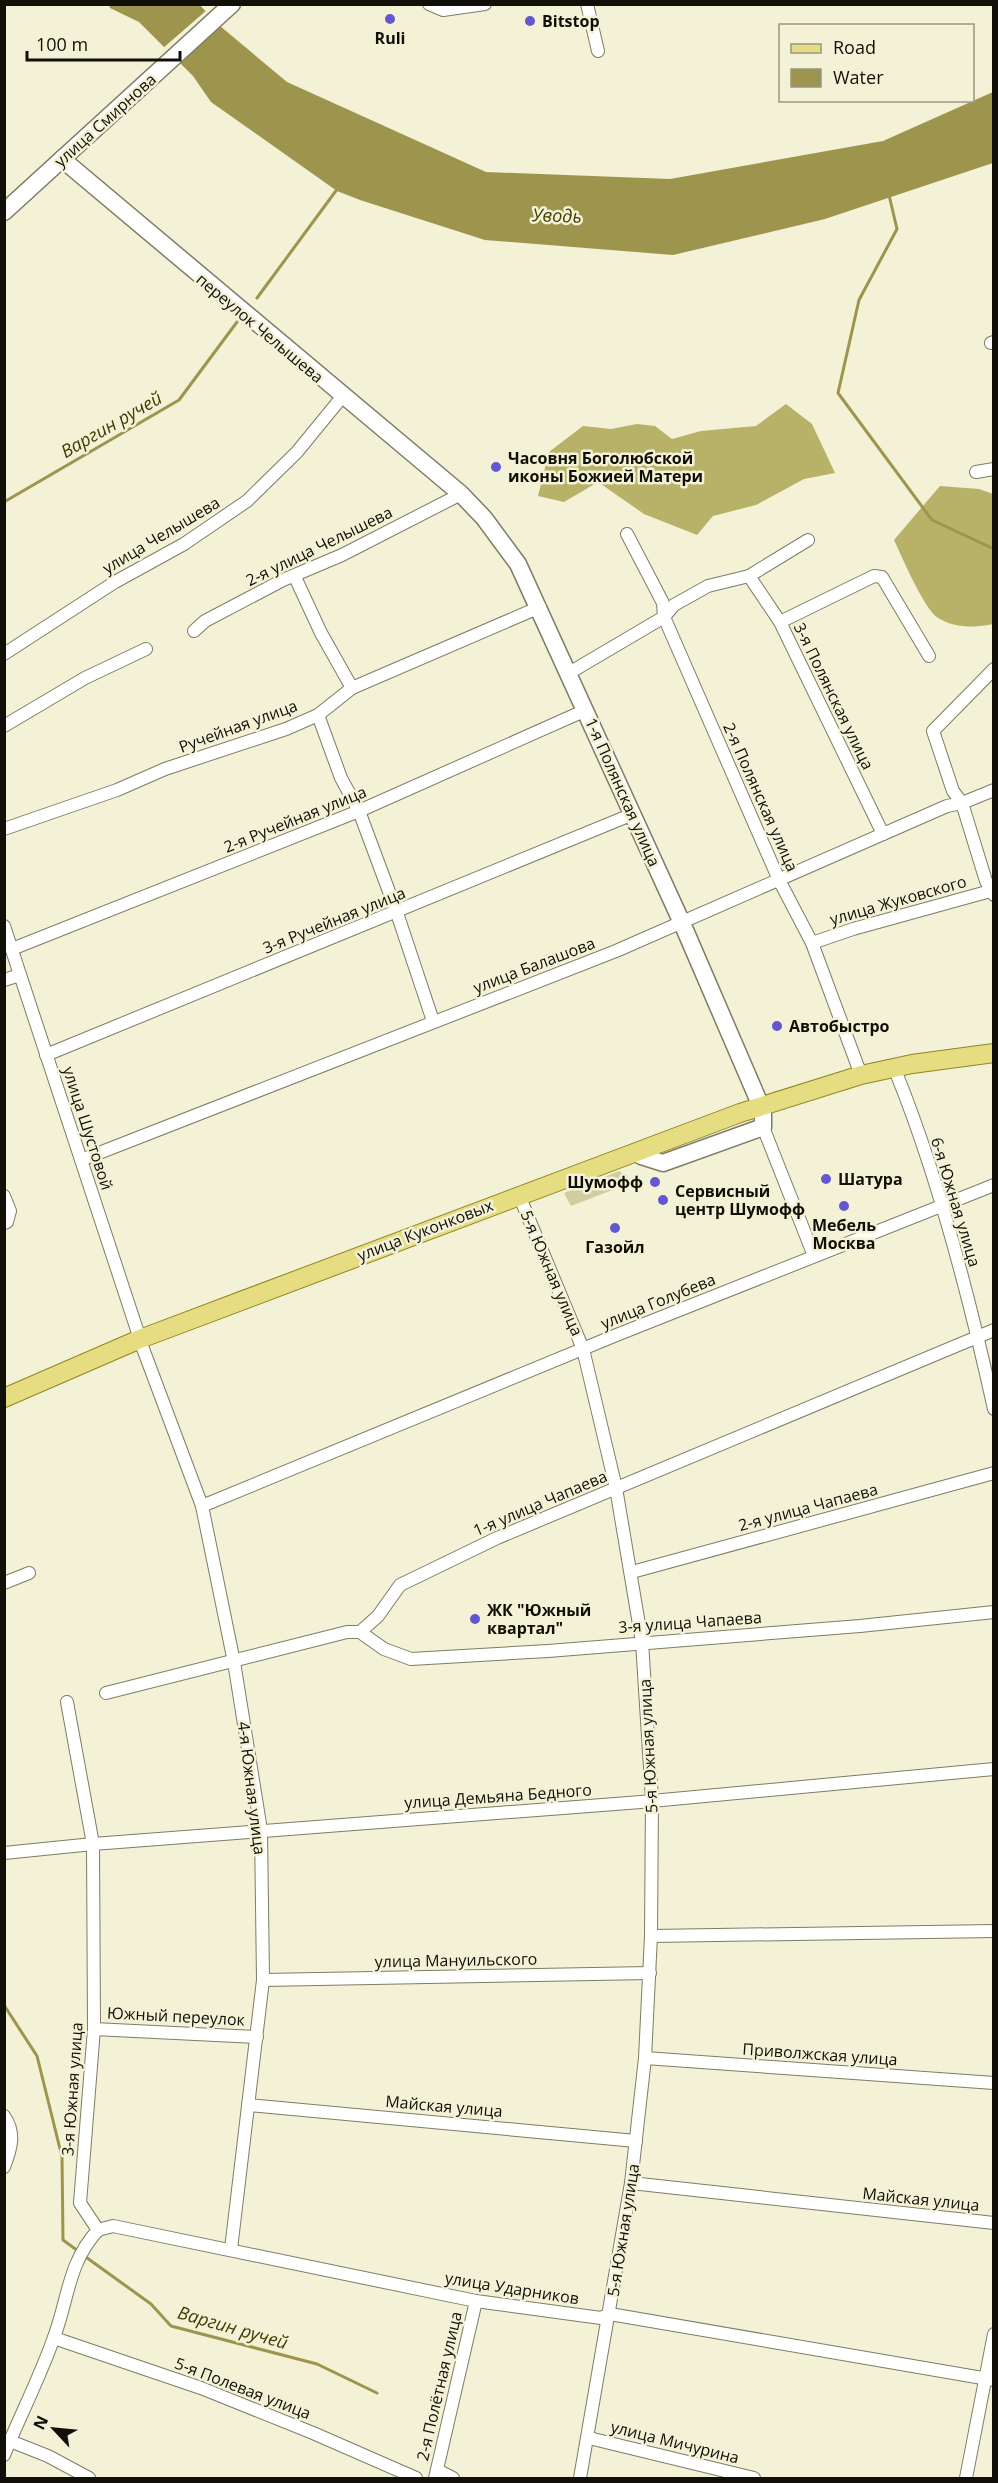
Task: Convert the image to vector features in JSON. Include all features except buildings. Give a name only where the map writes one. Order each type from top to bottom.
[{"type":"main road","name":"улица Куконковых","points":[[4,1398],[520,1197],[763,1114],[861,1075],[912,1064],[993,1053]]},
{"type":"main road","name":"улица Куконковых","points":[[520,1197],[818,1094],[897,1075],[993,1062]]},
{"type":"main road","name":"улица Куконковых","points":[[4,1405],[141,1343]]},
{"type":"street","name":"улица Смирнова","points":[[4,212],[232,4]]},
{"type":"street","points":[[429,4],[443,10],[485,4]]},
{"type":"street","points":[[586,4],[598,51]]},
{"type":"street","name":"переулок Челышева","points":[[62,159],[460,494]]},
{"type":"street","name":"улица Челышева","points":[[4,654],[115,582],[184,544],[246,501],[297,452],[342,397]]},
{"type":"street","points":[[976,471],[993,469]]},
{"type":"street","name":"2-я улица Челышева","points":[[194,631],[205,621],[283,580],[295,577],[460,494]]},
{"type":"street","name":"1-я Полянская улица","points":[[460,494],[484,518],[512,555],[540,607],[682,923],[763,1114]]},
{"type":"street","name":"2-я Полянская улица","points":[[627,534],[663,603],[664,618],[779,880],[812,943],[861,1075]]},
{"type":"street","points":[[569,673],[664,618],[674,605],[708,586],[749,576],[808,540]]},
{"type":"street","name":"3-я Полянская улица","points":[[749,576],[780,622],[884,834]]},
{"type":"street","points":[[780,622],[874,576],[882,577],[929,657]]},
{"type":"street","points":[[295,577],[321,633],[352,688]]},
{"type":"street","name":"Ручейная улица","points":[[4,829],[117,790],[165,769],[286,729],[318,715],[352,688],[540,607]]},
{"type":"street","points":[[4,726],[85,678],[146,649]]},
{"type":"street","points":[[992,892],[962,803],[953,791],[933,731],[993,669]]},
{"type":"street","name":"2-я Ручейная улица","points":[[12,950],[359,812],[586,710]]},
{"type":"street","points":[[318,715],[341,778],[359,812],[397,913],[433,1021]]},
{"type":"street","name":"улица Балашова","points":[[81,1160],[616,951],[947,806],[962,803],[993,790]]},
{"type":"street","name":"3-я Ручейная улица","points":[[46,1055],[397,913],[633,814]]},
{"type":"street","name":"улица Жуковского","points":[[812,943],[853,929],[992,892]]},
{"type":"street","name":"улица Шустовой","points":[[4,926],[141,1343]]},
{"type":"street","points":[[4,980],[20,975]]},
{"type":"street","name":"6-я Южная улица","points":[[897,1075],[941,1205],[978,1336],[993,1409]]},
{"type":"street","points":[[763,1114],[813,1256]]},
{"type":"street","name":"улица Голубева","points":[[202,1506],[583,1349],[993,1185]]},
{"type":"street","points":[[4,1196],[10,1211],[6,1223]]},
{"type":"street","name":"5-я Южная улица","points":[[520,1197],[583,1349],[616,1488],[642,1642],[652,1800],[650,1973],[645,2058],[631,2182],[589,2438],[580,2478]]},
{"type":"street","name":"1-я улица Чапаева","points":[[360,1632],[378,1616],[400,1585],[497,1538],[993,1330]]},
{"type":"street","name":"4-я Южная улица","points":[[141,1343],[202,1506],[234,1662],[261,1830],[263,1980],[231,2249]]},
{"type":"street","name":"2-я улица Чапаева","points":[[632,1572],[993,1473]]},
{"type":"street","points":[[4,1582],[29,1573]]},
{"type":"street","name":"3-я улица Чапаева","points":[[360,1632],[384,1649],[411,1659],[548,1651],[860,1626],[993,1612]]},
{"type":"street","points":[[106,1693],[348,1632],[360,1632]]},
{"type":"street","name":"3-я Южная улица","points":[[67,1702],[93,1844],[94,2029],[80,2204],[98,2230]]},
{"type":"street","name":"улица Демьяна Бедного","points":[[4,1853],[261,1830],[652,1800],[993,1769]]},
{"type":"street","points":[[651,1936],[993,1931]]},
{"type":"street","name":"улица Мануильского","points":[[263,1980],[650,1973]]},
{"type":"street","name":"Южный переулок","points":[[94,2029],[256,2037]]},
{"type":"street","name":"Приволжская улица","points":[[645,2058],[993,2083]]},
{"type":"street","name":"Майская улица","points":[[248,2104],[636,2141]]},
{"type":"street","points":[[4,2167],[12,2136],[7,2120]]},
{"type":"street","name":"Майская улица","points":[[631,2182],[993,2223]]},
{"type":"street","name":"улица Ударников","points":[[98,2230],[113,2226],[476,2301],[601,2318],[610,2314],[990,2379]]},
{"type":"street","points":[[4,2455],[54,2338],[70,2277],[85,2244],[98,2230]]},
{"type":"street","name":"2-я Полётная улица","points":[[436,2474],[476,2301]]},
{"type":"street","points":[[966,2478],[990,2379],[993,2334]]},
{"type":"street","name":"5-я Полевая улица","points":[[54,2338],[201,2388],[416,2478]]},
{"type":"street","name":"улица Мичурина","points":[[589,2438],[754,2478]]},
{"type":"street","points":[[10,2441],[48,2456],[89,2478]]},
{"type":"street","points":[[436,2474],[453,2478]]},
{"type":"shaded area","points":[[786,404],[812,424],[835,473],[804,479],[756,505],[713,516],[697,535],[644,514],[598,482],[564,502],[538,496],[549,452],[583,426],[611,429],[637,424],[655,426],[672,439],[701,431],[756,426]]},
{"type":"shaded area","points":[[940,486],[979,489],[993,494],[993,624],[965,626],[951,624],[932,613],[920,594],[894,540]]},
{"type":"shaded area","points":[[619,1171],[628,1176],[628,1184],[571,1206],[564,1193]]},
{"type":"water","name":"Уводь","points":[[109,5],[200,5],[214,21],[287,82],[486,172],[670,179],[883,141],[993,92],[993,163],[825,219],[673,255],[485,240],[337,191],[211,102],[193,76],[139,22],[110,8]]},
{"type":"pier","points":[[208,9],[216,19],[178,65],[162,49]]},
{"type":"waterway","name":"Варгин ручей","points":[[257,298],[338,188]]},
{"type":"waterway","points":[[889,195],[897,229],[859,300],[838,393],[932,520],[994,549]]},
{"type":"waterway","name":"Варгин ручей","points":[[4,502],[179,400],[237,322]]},
{"type":"waterway","name":"Варгин ручей","points":[[4,2005],[37,2056],[62,2157],[63,2240],[78,2251]]},
{"type":"waterway","name":"Варгин ручей","points":[[83,2255],[151,2304],[171,2326],[317,2364],[377,2393]]},
{"type":"place","name":"Ruli","points":[[390,19]]},
{"type":"place","name":"Bitstop","points":[[530,21]]},
{"type":"place","name":"Часовня Боголюбской иконы Божией Матери","points":[[496,467]]},
{"type":"place","name":"Автобыстро","points":[[777,1026]]},
{"type":"place","name":"Шатура","points":[[826,1179]]},
{"type":"place","name":"Шумофф","points":[[655,1182]]},
{"type":"place","name":"Сервисный центр Шумофф","points":[[663,1200]]},
{"type":"place","name":"Мебель Москва","points":[[844,1206]]},
{"type":"place","name":"Газойл","points":[[615,1228]]},
{"type":"place","name":"ЖК \"Южный квартал\"","points":[[475,1619]]}]
